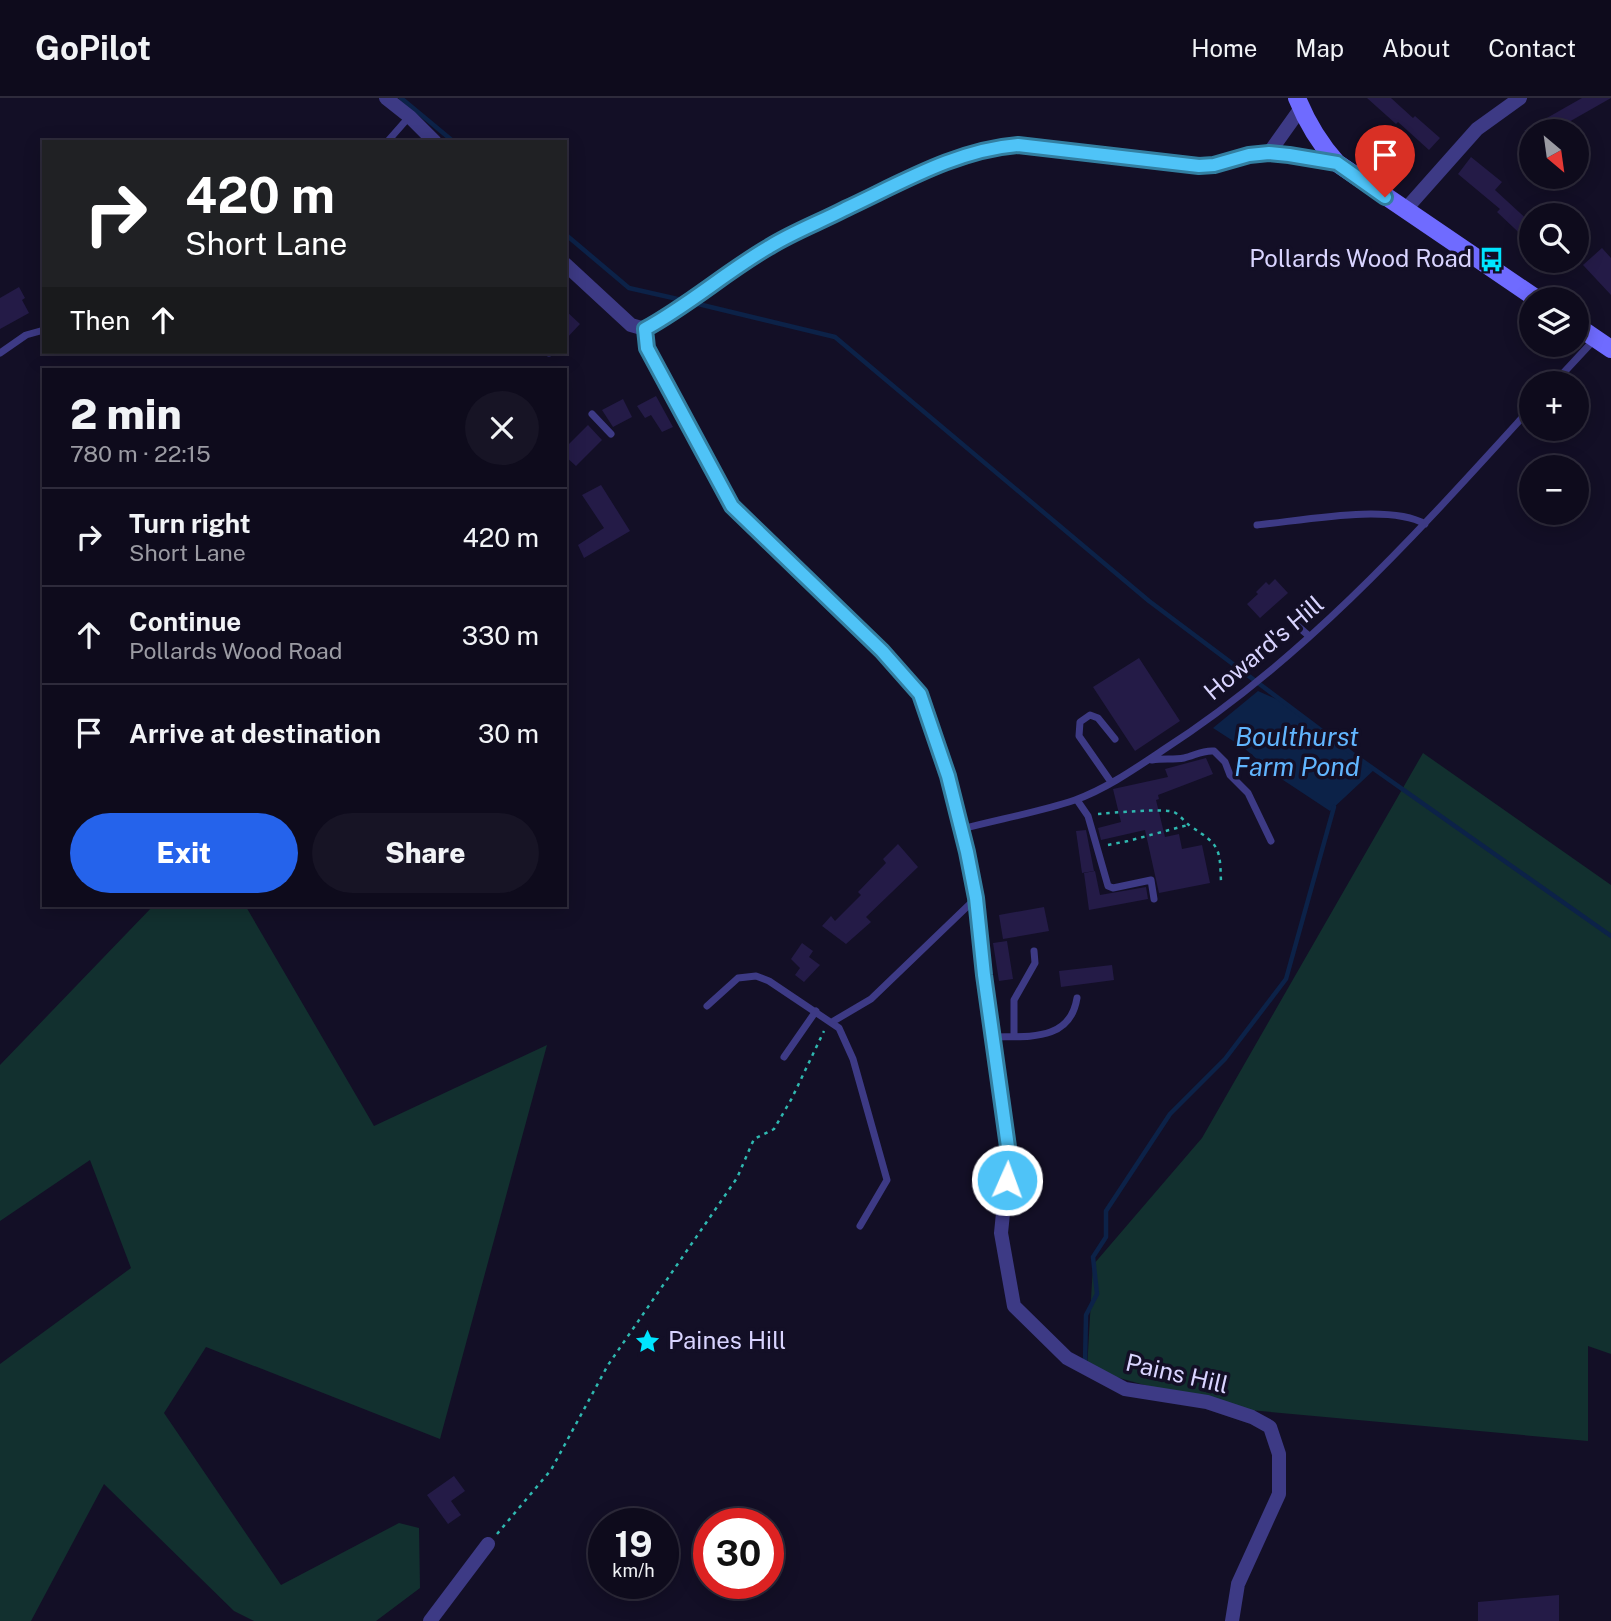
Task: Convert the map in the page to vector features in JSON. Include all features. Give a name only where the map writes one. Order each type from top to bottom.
[{"type":"street","points":[[386,98],[433,140]]},
{"type":"street","points":[[1405,210],[1477,129],[1520,98]]},
{"type":"street","points":[[1299,103],[1320,144],[1337,163],[1519,287]]},
{"type":"street","points":[[1269,153],[1299,103]]},
{"type":"street","points":[[567,266],[631,325],[645,329],[673,314],[771,246],[920,173],[989,148],[1018,145],[1199,166],[1269,153],[1337,163]]},
{"type":"street","name":"Pains Hill","points":[[645,329],[647,348],[732,506],[882,651],[920,694],[948,776],[976,898],[1009,1154],[1001,1234],[1014,1306],[1067,1358],[1125,1389],[1207,1402],[1252,1417],[1270,1427],[1279,1454],[1279,1494],[1238,1584],[1232,1621]]},
{"type":"street","points":[[1589,334],[1611,349]]},
{"type":"street","points":[[430,1621],[488,1544]]},
{"type":"lane","points":[[389,140],[410,117]]},
{"type":"lane","points":[[0,353],[26,335],[42,331]]},
{"type":"lane","points":[[1565,371],[1595,338]]},
{"type":"lane","points":[[592,414],[611,434]]},
{"type":"lane","name":"Howard's Hill","points":[[962,829],[1077,800],[1147,761],[1185,736],[1256,684],[1346,605],[1426,524],[1519,421]]},
{"type":"lane","points":[[1257,525],[1365,514],[1396,515],[1417,519],[1426,524]]},
{"type":"lane","points":[[1293,622],[1309,636]]},
{"type":"lane","points":[[1111,782],[1079,737],[1080,722],[1090,715],[1098,718],[1115,739]]},
{"type":"lane","points":[[1147,761],[1182,759],[1206,750],[1214,751],[1224,762],[1230,775],[1248,793],[1271,841]]},
{"type":"lane","points":[[1077,800],[1088,816],[1108,886],[1113,888],[1151,880],[1154,899]]},
{"type":"lane","points":[[832,1022],[871,999],[976,898]]},
{"type":"lane","points":[[1014,1036],[1014,1000],[1035,963],[1034,951]]},
{"type":"lane","points":[[707,1006],[738,978],[756,976],[769,981],[839,1028],[853,1059],[887,1180],[860,1226]]},
{"type":"lane","points":[[993,1037],[1040,1035],[1059,1030],[1071,1016],[1077,998]]},
{"type":"lane","points":[[784,1058],[816,1011]]},
{"type":"path","points":[[1088,816],[1161,809],[1174,812],[1208,836],[1220,853],[1221,883]]},
{"type":"path","points":[[1097,846],[1128,841],[1188,824]]},
{"type":"path","points":[[488,1544],[551,1470],[608,1365],[737,1178],[754,1139],[774,1129],[792,1098],[822,1032],[832,1022]]},
{"type":"green space","points":[[1423,753],[1611,885],[1611,1354],[1588,1346],[1588,1441],[1227,1408],[1087,1369],[1093,1265],[1202,1138]]},
{"type":"green space","points":[[152,907],[246,907],[374,1126],[547,1045],[440,1439],[206,1347],[164,1413],[281,1585],[399,1523],[419,1528],[420,1588],[376,1621],[254,1621],[234,1611],[104,1484],[31,1621],[0,1621],[0,1364],[131,1268],[90,1160],[0,1221],[0,1065]]},
{"type":"water","name":"Boulthurst Farm Pond","points":[[1258,691],[1285,703],[1375,769],[1330,811],[1274,774],[1244,748],[1213,728]]},
{"type":"building","points":[[1367,98],[1391,98],[1440,138],[1429,150]]},
{"type":"building","points":[[1582,98],[1611,98],[1574,119],[1545,119]]},
{"type":"building","points":[[1471,157],[1502,182],[1495,190],[1519,212],[1519,233],[1497,212],[1500,209],[1458,174]]},
{"type":"building","points":[[1602,248],[1611,258],[1611,295],[1589,271],[1589,260]]},
{"type":"building","points":[[19,287],[29,313],[0,329],[0,298]]},
{"type":"building","points":[[567,312],[580,324],[567,338]]},
{"type":"building","points":[[656,396],[673,427],[662,432],[651,415],[645,418],[637,406]]},
{"type":"building","points":[[623,399],[632,417],[613,427],[602,410]]},
{"type":"building","points":[[588,425],[602,440],[576,466],[567,458],[567,446]]},
{"type":"building","points":[[601,485],[630,531],[584,558],[578,545],[604,528],[582,495]]},
{"type":"building","points":[[1275,579],[1288,593],[1260,618],[1247,604],[1266,582],[1269,585]]},
{"type":"building","points":[[1139,658],[1180,721],[1135,751],[1093,687]]},
{"type":"building","points":[[1206,758],[1213,774],[1158,795],[1159,799],[1156,800],[1165,837],[1179,834],[1182,849],[1202,845],[1210,883],[1159,893],[1145,830],[1101,840],[1098,828],[1121,822],[1113,789],[1168,777],[1165,769]]},
{"type":"building","points":[[1086,830],[1094,871],[1082,873],[1076,831]]},
{"type":"building","points":[[898,844],[918,867],[866,917],[871,922],[846,944],[822,926],[831,916],[835,921],[861,895],[858,892],[886,863],[883,859]]},
{"type":"building","points":[[1095,871],[1100,895],[1146,887],[1148,899],[1089,910],[1084,873]]},
{"type":"building","points":[[1044,907],[1049,931],[1003,939],[999,915]]},
{"type":"building","points":[[1007,941],[1013,979],[999,981],[993,943]]},
{"type":"building","points":[[802,943],[813,951],[809,957],[820,965],[804,982],[795,975],[800,968],[791,959]]},
{"type":"building","points":[[1112,965],[1114,980],[1061,987],[1059,971]]},
{"type":"building","points":[[454,1476],[465,1491],[451,1501],[461,1515],[448,1524],[427,1495]]},
{"type":"building","points":[[1559,1595],[1559,1621],[1478,1621],[1478,1602]]},
{"type":"waterway","points":[[401,98],[452,140]]},
{"type":"waterway","points":[[567,236],[629,288],[682,300]]},
{"type":"waterway","points":[[694,303],[835,337],[1149,601],[1354,755],[1611,936]]},
{"type":"waterway","points":[[1085,1363],[1086,1315],[1097,1294],[1093,1257],[1106,1237],[1106,1211],[1170,1114],[1225,1059],[1286,979],[1334,807]]},
{"type":"place","name":"Pollards Wood Road","points":[[1492,259]]},
{"type":"place","name":"Paines Hill","points":[[648,1341]]},
{"type":"route","points":[[1007,1180],[1009,1154],[976,898],[948,776],[920,694],[882,651],[732,506],[647,348],[645,329],[673,314],[771,246],[920,173],[989,148],[1018,145],[1199,166],[1214,165],[1249,155],[1289,155],[1337,163],[1385,197]]}]
